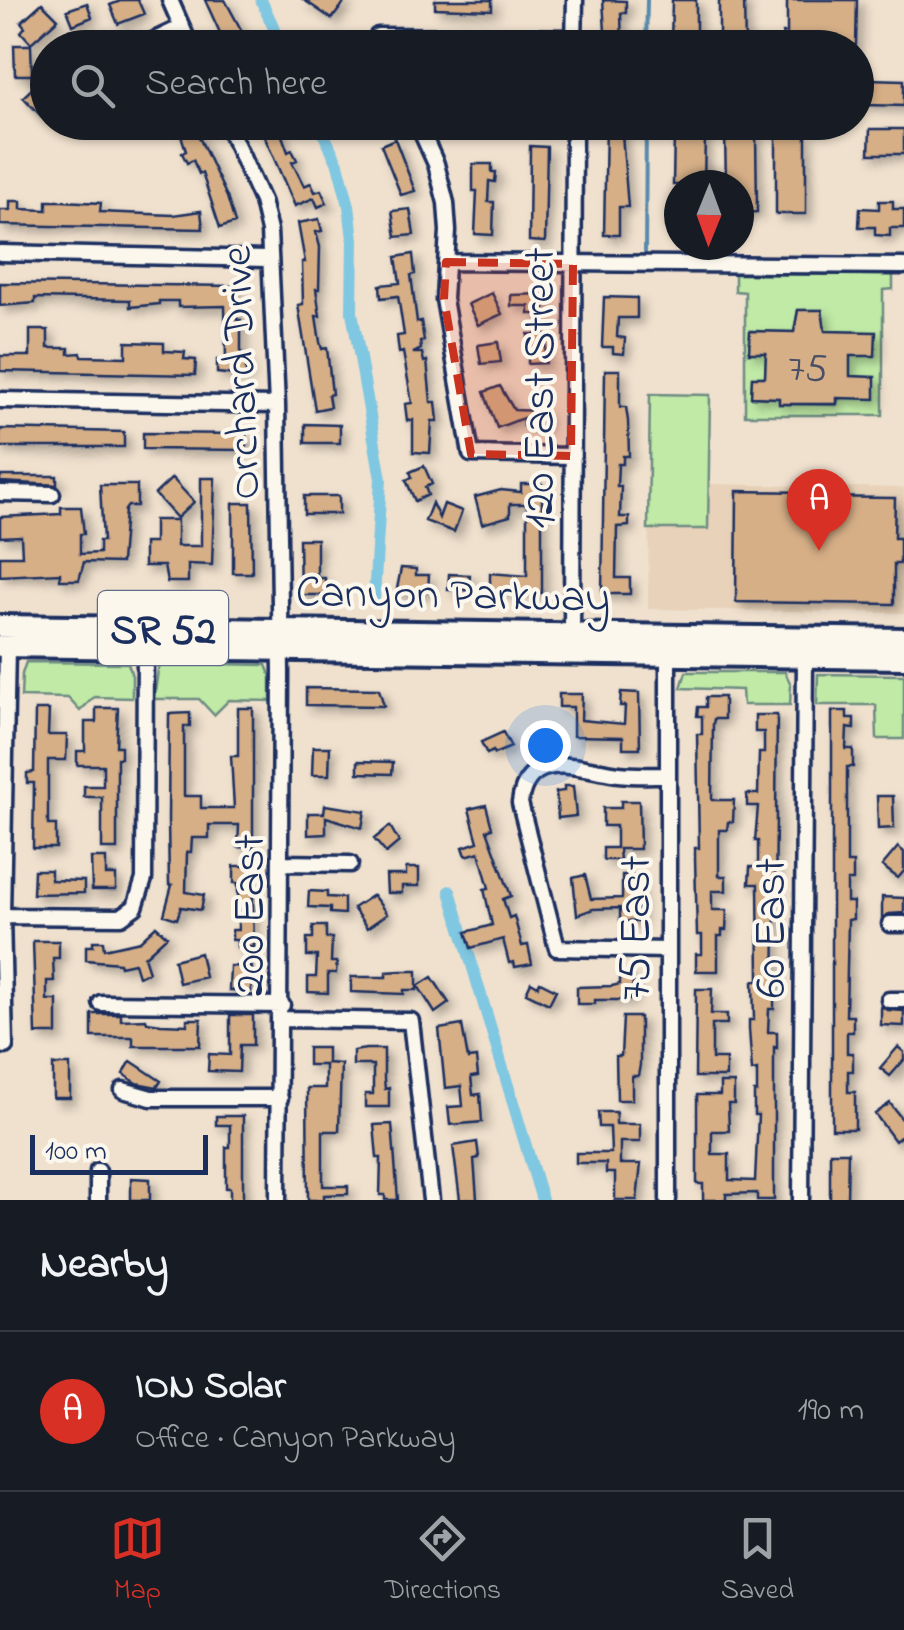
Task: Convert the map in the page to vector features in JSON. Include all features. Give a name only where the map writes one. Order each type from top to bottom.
[{"type":"highway","name":"Canyon Parkway","points":[[2,639],[145,648],[279,640]]},
{"type":"highway","name":"Canyon Parkway","points":[[2,639],[572,644],[904,639]]},
{"type":"highway","name":"Canyon Parkway","points":[[572,644],[668,655],[904,658]]},
{"type":"street","points":[[170,0],[183,30]]},
{"type":"street","points":[[574,30],[575,0]]},
{"type":"street","points":[[176,30],[182,27]]},
{"type":"street","name":"Orchard Drive","points":[[234,140],[267,215],[277,405],[279,640]]},
{"type":"street","points":[[425,140],[446,204],[444,299],[471,454],[572,456]]},
{"type":"street","name":"120 East Street","points":[[572,644],[574,140]]},
{"type":"street","points":[[0,253],[268,259]]},
{"type":"street","points":[[446,262],[904,266]]},
{"type":"street","points":[[0,400],[277,405]]},
{"type":"street","points":[[0,492],[52,494]]},
{"type":"street","points":[[2,639],[5,1046]]},
{"type":"street","name":"200 East","points":[[278,1200],[282,1012],[279,640]]},
{"type":"street","points":[[2,916],[120,917],[136,907],[144,879],[145,648]]},
{"type":"street","name":"75 East","points":[[668,655],[668,1200]]},
{"type":"street","name":"60 East","points":[[801,1200],[805,657]]},
{"type":"street","points":[[668,774],[618,774],[569,764],[551,766],[530,777],[521,792],[520,803],[557,948],[668,950]]},
{"type":"street","points":[[282,862],[350,864]]},
{"type":"street","points":[[101,1003],[411,1021],[431,1200]]},
{"type":"street","points":[[123,1090],[151,1098],[280,1098]]},
{"type":"street","points":[[98,1170],[98,1200]]},
{"type":"highlighted area","points":[[446,262],[573,264],[571,456],[471,454],[444,299]]},
{"type":"shaded area","points":[[650,394],[710,395],[709,484],[904,488],[904,613],[648,609]]},
{"type":"green space","points":[[735,274],[893,275],[893,289],[883,290],[883,415],[745,415],[745,292],[735,291]],"holes":[[[798,310],[822,310],[825,331],[850,376],[836,405],[779,404],[779,398],[752,397],[752,377],[765,377],[766,353],[749,353],[750,331],[794,332]]]},
{"type":"green space","points":[[650,394],[710,395],[708,529],[648,529]]},
{"type":"green space","points":[[26,662],[128,663],[132,698],[94,697],[80,711],[68,698],[21,697]]},
{"type":"green space","points":[[159,663],[266,665],[271,677],[271,701],[229,700],[214,715],[199,699],[154,699]]},
{"type":"green space","points":[[686,672],[785,672],[791,685],[790,705],[743,705],[742,690],[681,688]]},
{"type":"green space","points":[[818,674],[904,675],[904,739],[877,739],[876,705],[817,705]]},
{"type":"building","points":[[138,0],[144,14],[118,24],[110,5]]},
{"type":"building","points":[[205,0],[225,0],[241,30],[219,30]]},
{"type":"building","points":[[304,0],[346,0],[332,19]]},
{"type":"building","points":[[435,0],[492,0],[492,10],[435,8]]},
{"type":"building","points":[[603,0],[626,1],[626,13],[621,13],[621,30],[605,30]]},
{"type":"building","points":[[672,0],[696,0],[696,30],[671,30]]},
{"type":"building","points":[[719,0],[744,0],[745,30],[719,30]]},
{"type":"building","points":[[787,0],[857,0],[856,30],[787,30]]},
{"type":"building","points":[[42,3],[58,19],[46,30],[30,30],[30,42],[21,32],[25,27],[21,22]]},
{"type":"building","points":[[87,3],[92,17],[73,25],[67,10]]},
{"type":"building","points":[[14,45],[30,45],[30,75],[15,75]]},
{"type":"building","points":[[874,79],[904,80],[904,106],[874,105]]},
{"type":"building","points":[[874,129],[904,129],[904,154],[869,154]]},
{"type":"building","points":[[183,140],[200,140],[235,223],[220,228],[202,173],[199,174],[193,160],[187,163],[182,153],[186,151]]},
{"type":"building","points":[[266,140],[284,140],[288,152],[292,150],[297,160],[292,162],[304,186],[311,183],[315,192],[321,190],[327,203],[318,207],[314,198],[295,206]]},
{"type":"building","points":[[395,140],[415,191],[401,195],[381,145]]},
{"type":"building","points":[[606,140],[622,140],[628,207],[619,207],[619,235],[604,235]]},
{"type":"building","points":[[674,140],[705,140],[704,170],[673,170]]},
{"type":"building","points":[[725,140],[756,140],[754,212],[754,170],[726,170]]},
{"type":"building","points":[[776,140],[806,140],[806,214],[776,214]]},
{"type":"building","points":[[530,146],[547,147],[545,242],[529,241]]},
{"type":"building","points":[[473,164],[492,164],[492,172],[496,172],[495,182],[489,181],[488,202],[494,202],[493,235],[475,234],[477,191],[473,191]]},
{"type":"building","points":[[10,201],[21,201],[21,209],[47,210],[47,201],[62,201],[101,203],[100,212],[173,215],[201,211],[203,229],[0,225],[0,210],[10,210]]},
{"type":"building","points":[[879,201],[893,201],[893,209],[904,209],[904,228],[890,228],[890,236],[875,235],[875,227],[859,227],[860,208],[879,209]]},
{"type":"building","points":[[410,209],[414,235],[396,237],[392,211]]},
{"type":"building","points":[[319,219],[322,231],[316,232],[320,247],[316,289],[320,316],[316,316],[322,349],[327,348],[332,394],[328,395],[330,407],[315,410],[298,305],[303,304],[305,262],[298,223]]},
{"type":"building","points":[[413,254],[415,274],[411,275],[417,322],[421,321],[424,341],[420,342],[421,349],[413,353],[422,353],[424,362],[427,361],[431,402],[436,402],[438,421],[432,421],[430,453],[413,452],[413,420],[407,421],[405,404],[412,403],[397,336],[404,335],[398,296],[381,298],[380,285],[400,283],[396,257]]},
{"type":"building","points":[[0,283],[237,286],[241,360],[246,360],[246,376],[217,373],[217,360],[226,360],[225,306],[178,307],[178,301],[159,301],[130,307],[130,300],[35,298],[35,303],[0,306]]},
{"type":"building","points":[[492,293],[502,314],[478,325],[468,304]]},
{"type":"building","points":[[545,294],[545,314],[529,314],[529,306],[511,306],[511,295]]},
{"type":"building","points":[[604,297],[637,298],[637,318],[618,318],[617,337],[625,338],[624,354],[613,353],[613,347],[602,347]]},
{"type":"building","points":[[798,310],[822,310],[825,331],[876,332],[875,356],[850,356],[850,376],[875,377],[875,399],[837,398],[837,404],[779,404],[779,398],[751,397],[752,377],[765,377],[766,353],[749,353],[750,331],[794,332]]},
{"type":"building","points":[[30,330],[48,330],[48,348],[69,348],[69,354],[82,356],[126,357],[126,342],[164,343],[164,351],[185,352],[184,359],[196,360],[195,375],[0,371],[0,356],[30,356]]},
{"type":"building","points":[[528,334],[545,334],[546,363],[528,364]]},
{"type":"building","points":[[498,342],[501,362],[481,364],[478,345]]},
{"type":"building","points":[[605,370],[620,370],[620,407],[626,407],[628,421],[629,456],[623,456],[623,464],[618,464],[617,486],[621,486],[620,517],[629,517],[629,526],[617,527],[616,578],[630,578],[630,594],[602,594]]},
{"type":"building","points":[[500,386],[514,410],[544,411],[544,427],[523,426],[523,418],[497,428],[484,392]]},
{"type":"building","points":[[305,424],[340,425],[340,443],[305,443]]},
{"type":"building","points":[[0,429],[124,432],[124,447],[0,447]]},
{"type":"building","points":[[143,433],[246,434],[246,450],[143,449]]},
{"type":"building","points":[[424,466],[432,484],[425,487],[428,495],[415,501],[406,480],[412,477],[410,472]]},
{"type":"building","points":[[0,476],[57,476],[57,485],[0,482]]},
{"type":"building","points":[[172,478],[194,502],[177,518],[155,494]]},
{"type":"building","points":[[201,478],[215,478],[212,565],[188,564],[188,582],[167,582],[164,566],[144,566],[144,543],[154,543],[154,520],[177,520],[177,546],[201,546]]},
{"type":"building","points":[[521,484],[542,484],[542,593],[490,591],[490,573],[527,576],[527,504],[510,504],[510,516],[482,524],[475,497],[501,490],[521,492]]},
{"type":"building","points":[[100,485],[137,485],[137,506],[125,510],[121,563],[84,562],[79,580],[60,580],[60,573],[0,576],[0,556],[22,556],[21,536],[0,537],[0,517],[61,514],[61,507],[81,507],[84,534],[80,534],[80,554],[99,553],[99,541],[103,541]]},
{"type":"building","points":[[737,491],[895,498],[894,538],[900,538],[900,564],[894,564],[894,604],[736,602]]},
{"type":"building","points":[[304,496],[339,496],[339,514],[304,514]]},
{"type":"building","points":[[233,503],[251,503],[252,573],[233,573]]},
{"type":"building","points":[[432,503],[439,518],[444,504],[462,511],[454,532],[425,521]]},
{"type":"building","points":[[299,539],[317,539],[317,578],[325,578],[325,595],[300,595]]},
{"type":"building","points":[[401,568],[416,569],[416,575],[429,575],[428,591],[396,594]]},
{"type":"building","points":[[449,574],[470,575],[469,590],[448,590]]},
{"type":"building","points":[[306,688],[379,689],[384,706],[306,705]]},
{"type":"building","points":[[621,692],[639,693],[640,748],[623,748],[623,737],[573,736],[573,707],[559,707],[559,694],[582,694],[581,720],[624,724]]},
{"type":"building","points":[[706,697],[724,697],[724,719],[714,719],[713,724],[712,800],[734,800],[733,822],[728,822],[727,830],[719,830],[719,876],[726,876],[726,891],[712,891],[712,910],[727,910],[726,930],[718,936],[718,971],[696,971],[696,954],[702,954],[702,935],[697,935],[695,848],[699,848],[697,734],[702,734],[702,716],[697,716],[698,707],[706,707]]},
{"type":"building","points":[[96,708],[118,708],[116,746],[121,746],[121,758],[117,758],[117,849],[102,849],[102,797],[84,797],[84,786],[103,786],[103,765],[77,765],[77,751],[85,751],[85,722],[96,722]]},
{"type":"building","points":[[238,708],[253,708],[253,848],[238,847],[239,825],[209,825],[209,838],[192,838],[191,852],[187,852],[186,892],[204,895],[201,910],[181,907],[177,919],[164,915],[172,885],[169,714],[190,713],[190,726],[184,726],[184,796],[201,796],[201,808],[234,808],[231,756],[238,756]]},
{"type":"building","points":[[35,710],[49,710],[48,735],[67,735],[66,760],[48,760],[48,825],[56,825],[56,848],[33,848],[34,783],[27,783],[27,773],[34,772]]},
{"type":"building","points":[[832,711],[847,711],[847,718],[854,718],[854,729],[847,728],[846,749],[853,749],[853,767],[847,767],[847,863],[853,863],[853,881],[847,881],[847,902],[853,902],[853,919],[848,920],[846,1016],[853,1016],[853,1032],[847,1032],[847,1053],[853,1053],[848,1092],[855,1092],[855,1129],[832,1129]]},
{"type":"building","points":[[755,715],[777,715],[774,1009],[769,1009],[768,1032],[777,1032],[774,1200],[757,1200],[757,1193],[703,1200],[703,1184],[697,1184],[697,1095],[720,1095],[720,1083],[734,1083],[734,1104],[728,1104],[729,1131],[712,1131],[712,1154],[729,1154],[729,1180],[755,1181],[757,1070],[752,1071],[749,1020],[754,1020],[753,981],[759,981],[758,884],[749,884],[750,867],[758,867],[758,806],[747,806],[747,794],[758,794],[764,732],[755,732]]},
{"type":"building","points":[[503,732],[511,747],[487,754],[481,742]]},
{"type":"building","points":[[313,747],[330,747],[329,775],[312,775]]},
{"type":"building","points":[[358,761],[393,762],[392,774],[358,773]]},
{"type":"building","points":[[564,786],[573,786],[576,816],[558,818],[556,792],[564,791]]},
{"type":"building","points":[[877,796],[893,796],[894,828],[878,829]]},
{"type":"building","points":[[621,801],[639,801],[640,849],[619,849],[620,860],[603,860],[603,848],[616,848],[616,826],[603,826],[603,808],[621,808]]},
{"type":"building","points":[[325,805],[365,811],[362,828],[326,817],[326,834],[308,835],[308,813],[324,813]]},
{"type":"building","points":[[486,805],[492,828],[487,830],[511,896],[503,899],[509,918],[514,916],[522,946],[528,945],[532,964],[515,967],[514,962],[509,963],[503,939],[471,948],[466,932],[492,925],[484,889],[489,888],[479,852],[466,856],[463,847],[478,842],[469,809]]},
{"type":"building","points":[[390,826],[399,842],[386,853],[374,839]]},
{"type":"building","points":[[898,847],[904,852],[904,871],[898,878],[882,866]]},
{"type":"building","points":[[91,858],[106,858],[106,875],[116,875],[116,890],[92,890]]},
{"type":"building","points":[[234,866],[252,866],[254,947],[237,947],[237,940],[232,940],[232,930],[238,930]]},
{"type":"building","points":[[406,868],[419,868],[419,886],[402,886],[402,893],[387,893],[386,875],[406,875]]},
{"type":"building","points":[[34,870],[51,870],[51,880],[84,881],[84,893],[33,894]]},
{"type":"building","points":[[585,875],[591,899],[622,898],[622,875],[638,875],[639,922],[620,921],[620,908],[593,909],[577,915],[573,878]]},
{"type":"building","points":[[309,891],[344,898],[344,914],[330,913],[330,908],[308,907]]},
{"type":"building","points":[[373,895],[387,914],[367,928],[353,908]]},
{"type":"building","points":[[882,897],[904,898],[904,913],[882,918]]},
{"type":"building","points":[[156,926],[167,936],[144,957],[149,972],[138,976],[134,963],[120,966],[86,960],[86,946],[93,946],[93,941],[103,941],[104,949],[140,941]]},
{"type":"building","points":[[313,926],[326,926],[326,938],[332,938],[331,962],[337,962],[336,973],[328,973],[328,993],[308,992],[308,977],[316,977],[317,956],[307,956],[307,938],[313,938]]},
{"type":"building","points":[[33,941],[59,941],[59,958],[53,958],[54,981],[47,981],[47,1000],[57,1000],[57,1034],[36,1034]]},
{"type":"building","points":[[200,953],[205,977],[179,983],[174,960]]},
{"type":"building","points":[[230,966],[252,967],[251,991],[229,990]]},
{"type":"building","points":[[417,971],[417,990],[404,990],[404,994],[351,992],[351,977],[386,977],[386,972]]},
{"type":"building","points":[[620,976],[634,977],[630,1000],[577,1004],[577,987],[620,984]]},
{"type":"building","points":[[432,977],[449,1003],[435,1013],[418,986]]},
{"type":"building","points":[[531,982],[556,990],[549,1004],[526,993]]},
{"type":"building","points":[[696,989],[712,989],[711,1014],[727,1014],[727,1024],[712,1024],[712,1059],[726,1059],[726,1077],[695,1077]]},
{"type":"building","points":[[881,1006],[904,1011],[904,1026],[881,1025]]},
{"type":"building","points":[[92,1014],[121,1014],[121,1020],[146,1019],[161,1024],[187,1025],[187,1019],[201,1019],[200,1046],[133,1046],[133,1037],[92,1037]]},
{"type":"building","points":[[230,1015],[253,1015],[253,1045],[240,1045],[239,1072],[208,1071],[209,1054],[230,1055]]},
{"type":"building","points":[[623,1017],[640,1017],[640,1065],[638,1076],[632,1076],[632,1100],[617,1100],[616,1056],[621,1056]]},
{"type":"building","points":[[462,1025],[468,1059],[476,1058],[478,1076],[471,1077],[473,1095],[480,1094],[482,1122],[450,1125],[448,1107],[463,1106],[461,1086],[445,1088],[439,1029]]},
{"type":"building","points":[[898,1047],[904,1052],[904,1060],[890,1076],[880,1068]]},
{"type":"building","points":[[308,1048],[327,1048],[327,1063],[341,1064],[339,1131],[323,1131],[323,1186],[348,1186],[348,1194],[324,1195],[324,1200],[308,1200],[307,1088],[325,1088],[325,1065],[308,1065]]},
{"type":"building","points":[[384,1049],[389,1107],[365,1107],[365,1094],[373,1094],[373,1065],[353,1065],[353,1051]]},
{"type":"building","points":[[131,1061],[161,1081],[157,1087],[136,1083],[123,1074]]},
{"type":"building","points":[[53,1065],[70,1065],[70,1098],[53,1098]]},
{"type":"building","points":[[890,1103],[904,1122],[904,1134],[895,1141],[875,1114]]},
{"type":"building","points":[[598,1112],[616,1112],[616,1124],[640,1124],[640,1142],[620,1142],[620,1164],[641,1164],[637,1200],[615,1200],[615,1173],[606,1173],[606,1163],[576,1163],[576,1153],[611,1153],[610,1127],[599,1127]]},
{"type":"building","points":[[216,1116],[243,1116],[243,1200],[230,1200],[230,1188],[226,1188],[230,1125],[216,1125]]},
{"type":"building","points":[[392,1124],[398,1200],[385,1200],[385,1195],[380,1195],[381,1158],[377,1158],[374,1125]]},
{"type":"building","points":[[477,1142],[477,1199],[460,1200],[453,1146]]},
{"type":"building","points":[[830,1152],[848,1152],[847,1200],[830,1200]]},
{"type":"building","points":[[131,1178],[150,1179],[150,1200],[131,1200]]},
{"type":"waterway","points":[[261,0],[275,30]]},
{"type":"waterway","points":[[646,30],[647,0]]},
{"type":"waterway","points":[[327,140],[338,164],[349,206],[353,239],[352,312],[381,479],[374,599]]},
{"type":"waterway","points":[[645,252],[646,140]]},
{"type":"waterway","points":[[450,891],[542,1200]]},
{"type":"place","name":"ION Solar","points":[[819,551]]}]
